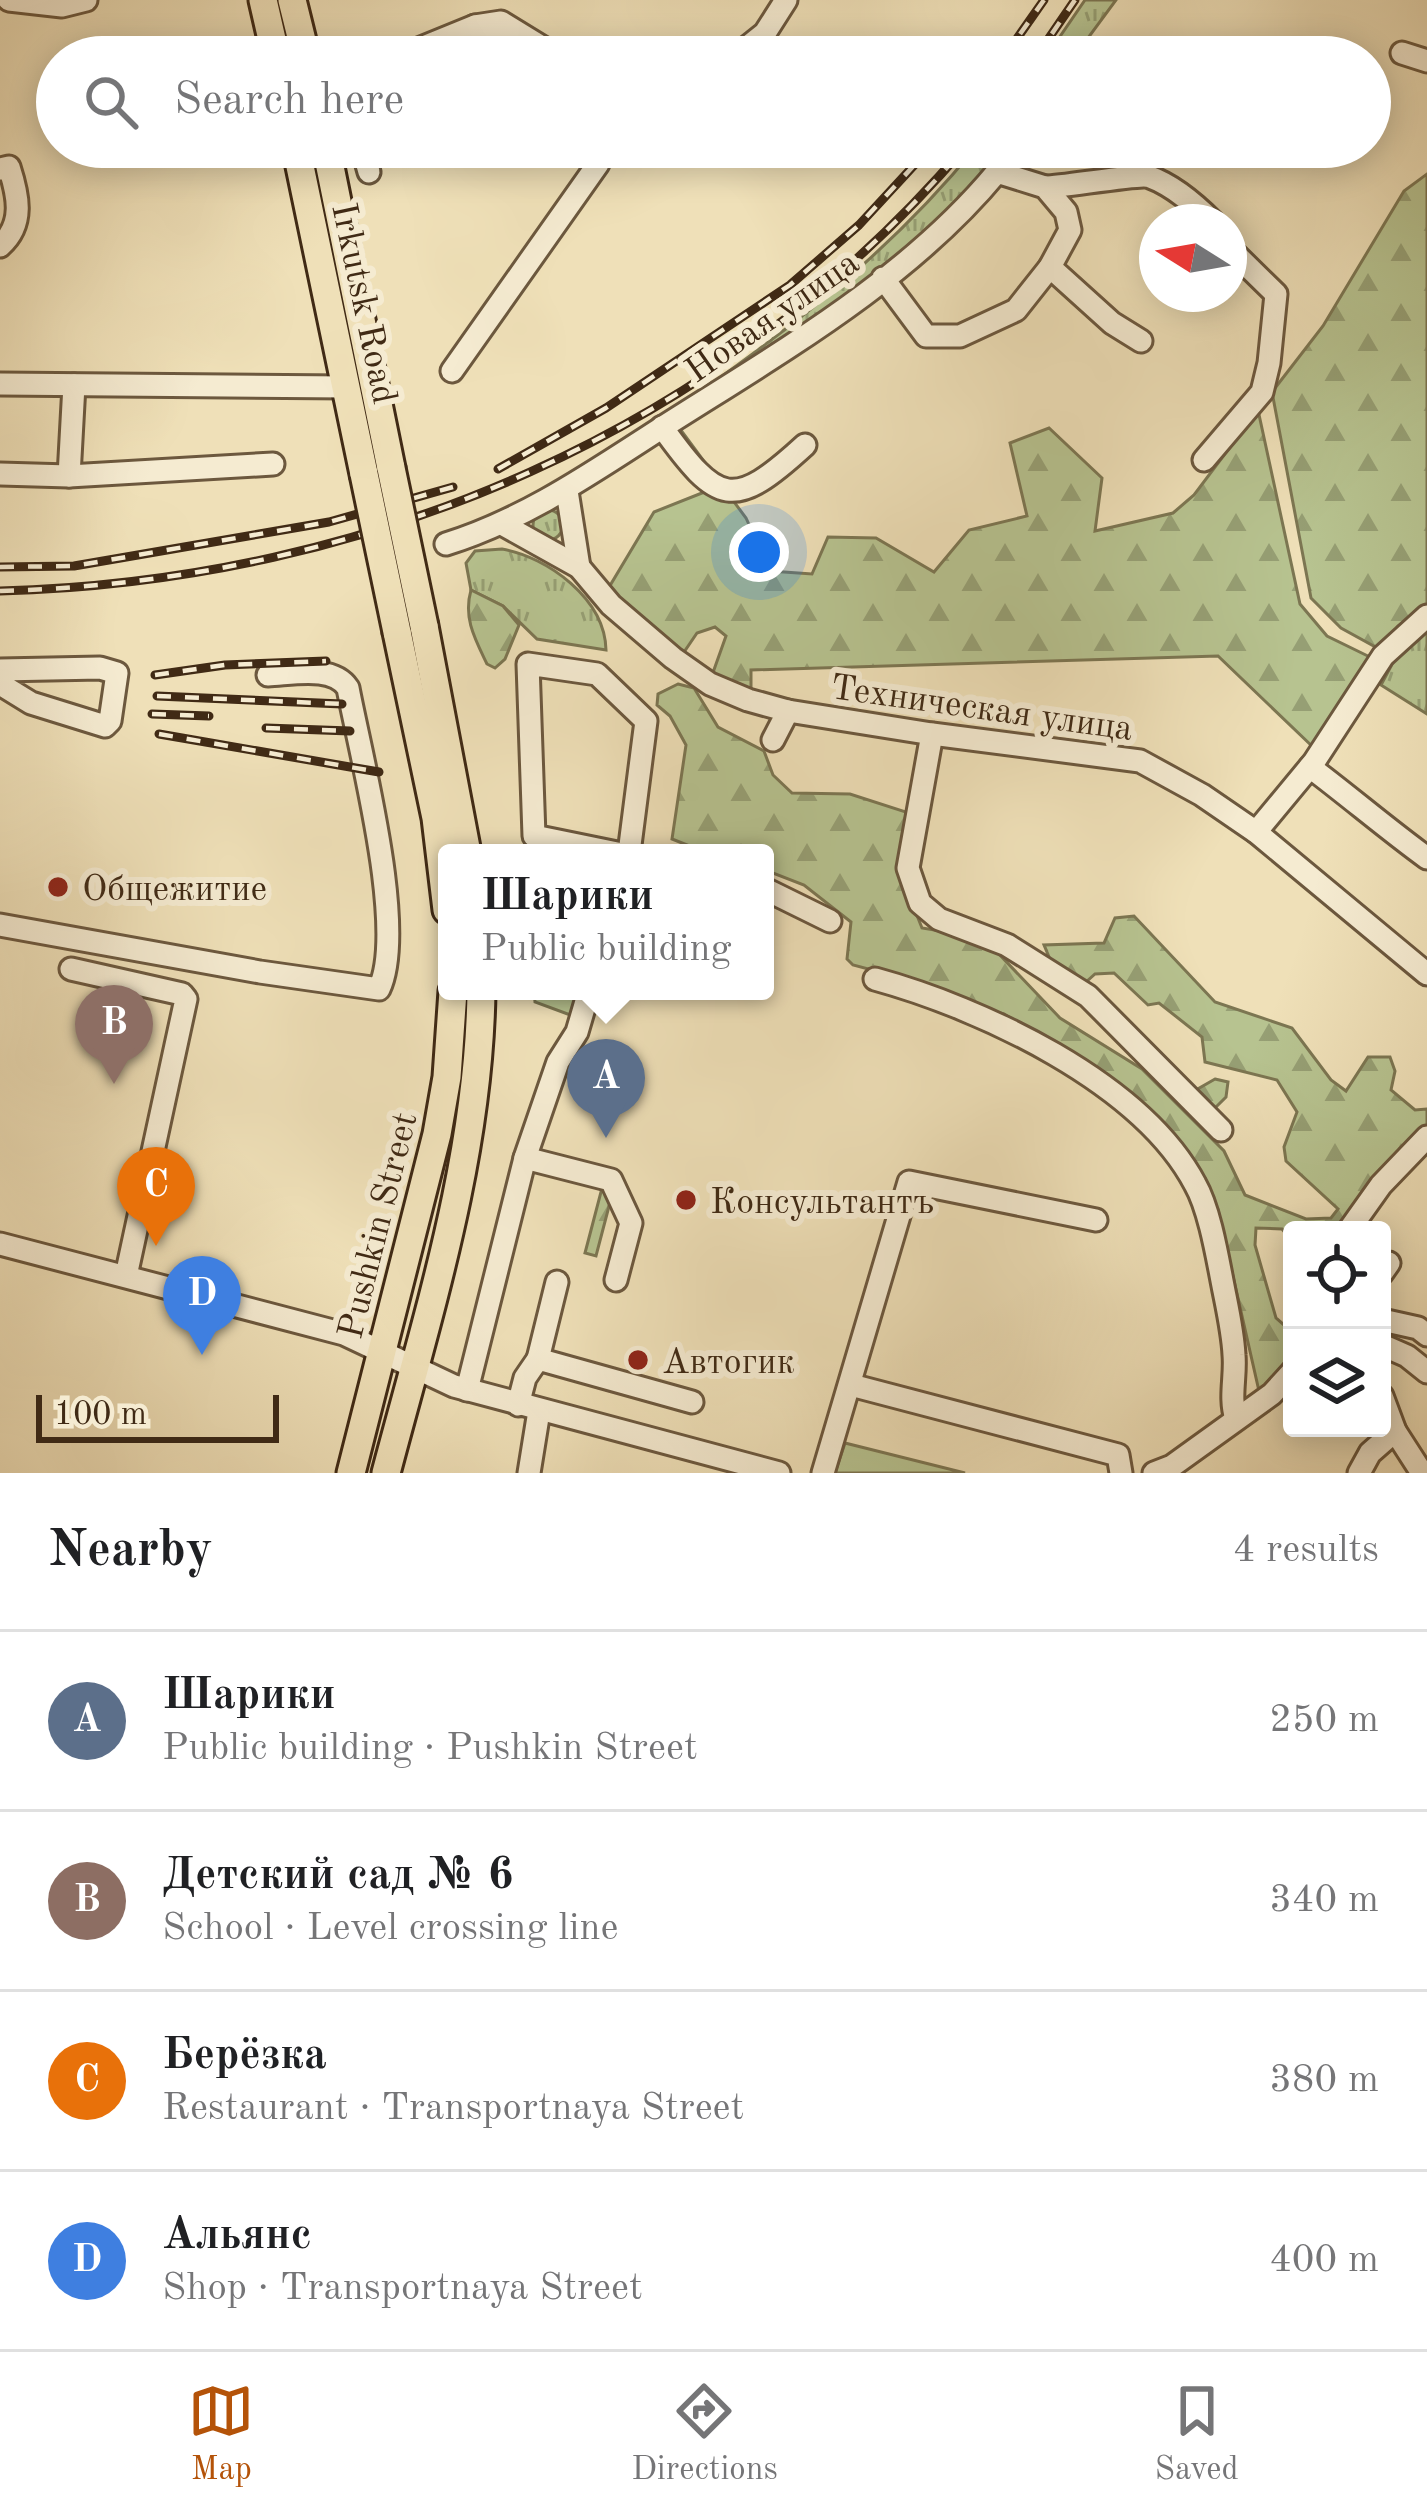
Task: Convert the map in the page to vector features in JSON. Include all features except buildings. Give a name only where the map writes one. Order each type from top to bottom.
[{"type":"main road","points":[[263,0],[271,36]]},
{"type":"main road","points":[[292,0],[301,36]]},
{"type":"main road","name":"Irkutsk Road","points":[[300,168],[347,387],[378,471]]},
{"type":"main road","name":"Irkutsk Road","points":[[329,168],[378,471]]},
{"type":"main road","points":[[378,471],[411,629],[465,844]]},
{"type":"main road","points":[[411,629],[439,844]]},
{"type":"main road","name":"Pushkin Street","points":[[350,1473],[437,1134],[452,1000]]},
{"type":"main road","name":"Pushkin Street","points":[[386,1473],[468,1145],[478,1080],[481,1000]]},
{"type":"street","points":[[9,0],[62,6],[86,0]]},
{"type":"street","points":[[761,36],[786,0]]},
{"type":"street","points":[[450,36],[501,22],[524,36]]},
{"type":"street","points":[[475,26],[489,36]]},
{"type":"street","points":[[1402,53],[1427,61]]},
{"type":"street","points":[[0,169],[9,167],[19,198],[13,235],[0,246]]},
{"type":"street","points":[[368,168],[369,172]]},
{"type":"street","points":[[452,371],[595,168]]},
{"type":"street","name":"Новая улица","points":[[446,544],[502,524],[527,507],[567,491],[766,363],[921,250],[997,172],[1045,188]]},
{"type":"street","points":[[1045,188],[1138,175],[1151,177],[1193,204]]},
{"type":"street","points":[[883,278],[926,336],[960,335],[1016,310],[1050,267],[1070,230],[1066,212],[1045,188]]},
{"type":"street","points":[[1204,460],[1262,392],[1269,363],[1276,294],[1247,264]]},
{"type":"street","points":[[1050,267],[1112,323],[1141,341]]},
{"type":"street","points":[[0,384],[347,387]]},
{"type":"street","points":[[69,476],[74,385]]},
{"type":"street","points":[[662,428],[711,485],[737,493],[765,482],[806,446]]},
{"type":"street","points":[[0,474],[69,476],[273,464]]},
{"type":"street","points":[[567,491],[579,567]]},
{"type":"street","points":[[502,524],[579,567]]},
{"type":"street","name":"Техническая улица","points":[[579,567],[611,605],[710,684],[788,711],[1140,761],[1256,832],[1427,974]]},
{"type":"street","points":[[1256,832],[1310,767],[1383,656],[1427,616]]},
{"type":"street","points":[[573,844],[534,836],[528,664],[597,674],[646,721],[630,844]]},
{"type":"street","points":[[0,670],[100,668],[117,673],[110,721],[105,726],[31,703],[0,685]]},
{"type":"street","points":[[0,925],[375,991],[384,974],[389,912],[346,684],[326,674],[268,675]]},
{"type":"street","points":[[773,740],[788,711]]},
{"type":"street","points":[[932,734],[908,868],[920,903],[939,919],[1007,945],[1088,996],[1221,1130]]},
{"type":"street","points":[[1310,767],[1427,858]]},
{"type":"street","points":[[774,893],[830,921]]},
{"type":"street","points":[[71,969],[182,994],[186,999],[126,1276]]},
{"type":"street","points":[[875,979],[934,995],[1065,1060],[1110,1090],[1179,1157],[1198,1188],[1224,1289],[1234,1357],[1236,1419]]},
{"type":"street","points":[[467,1390],[525,1158],[558,1061],[577,1032],[586,1000]]},
{"type":"street","points":[[1355,1221],[1381,1185],[1427,1138]]},
{"type":"street","points":[[525,1158],[611,1180],[631,1223],[616,1280]]},
{"type":"street","points":[[823,1473],[909,1182],[1096,1220]]},
{"type":"street","points":[[0,1244],[344,1334],[467,1390],[779,1473]]},
{"type":"street","points":[[529,1473],[525,1378],[538,1360],[557,1282]]},
{"type":"street","points":[[1391,1322],[1427,1335]]},
{"type":"street","points":[[1391,1350],[1427,1372]]},
{"type":"street","points":[[538,1360],[692,1402]]},
{"type":"street","points":[[1154,1473],[1172,1466],[1283,1382]]},
{"type":"street","points":[[851,1385],[1118,1454],[1121,1473]]},
{"type":"street","points":[[1391,1420],[1414,1469]]},
{"type":"street","points":[[1359,1473],[1370,1453],[1395,1431]]},
{"type":"green space","points":[[1085,0],[1116,0],[1089,36],[1060,36]]},
{"type":"green space","points":[[958,168],[989,168],[940,219],[866,281],[704,389],[848,278]]},
{"type":"green space","points":[[1427,174],[1427,606],[1398,626],[1381,650],[1341,628],[1311,598],[1272,392],[1323,326],[1404,191]]},
{"type":"green space","points":[[1258,410],[1300,604],[1327,636],[1374,659],[1314,748],[1218,656],[751,670],[751,691],[710,681],[726,636],[715,627],[697,633],[682,655],[605,594],[654,512],[707,491],[663,437],[680,429],[746,518],[770,571],[812,574],[828,537],[876,538],[934,572],[969,530],[1027,516],[1010,443],[1049,428],[1102,478],[1095,531],[1173,513],[1194,495]]},
{"type":"green space","points":[[548,510],[559,514],[563,525],[559,536],[548,540],[537,536],[533,525],[537,514]]},
{"type":"green space","points":[[502,549],[538,561],[571,583],[596,614],[606,650],[537,639],[503,606],[471,590],[466,563],[475,551]]},
{"type":"green space","points":[[471,590],[503,606],[519,625],[505,659],[495,668],[487,664],[472,628]]},
{"type":"green space","points":[[1427,622],[1427,714],[1381,685],[1406,638]]},
{"type":"green space","points":[[678,684],[694,688],[718,727],[764,751],[773,775],[792,793],[850,794],[906,812],[912,903],[922,928],[964,935],[996,951],[1060,1018],[1142,1069],[1224,1151],[1245,1195],[1306,1219],[1331,1218],[1338,1209],[1286,1161],[1284,1147],[1297,1112],[1277,1080],[1205,1062],[1202,1037],[1159,1003],[1148,1005],[1114,973],[1095,974],[1086,982],[1052,964],[1044,945],[1104,943],[1115,918],[1134,916],[1215,1002],[1292,1028],[1331,1080],[1346,1091],[1368,1057],[1390,1057],[1395,1071],[1391,1090],[1415,1110],[1427,1109],[1427,1129],[1350,1221],[1283,1221],[1283,1230],[1256,1228],[1255,1245],[1276,1318],[1283,1324],[1283,1364],[1259,1391],[1218,1210],[1198,1214],[1169,1158],[1084,1065],[1004,1014],[971,1006],[960,996],[925,984],[853,965],[847,959],[851,922],[804,885],[774,873],[774,844],[684,844],[672,839],[686,745],[670,716],[657,705],[658,694]]},
{"type":"green space","points":[[535,1000],[578,1000],[573,1016]]},
{"type":"green space","points":[[1215,1079],[1228,1082],[1226,1097],[1215,1108],[1196,1090]]},
{"type":"green space","points":[[602,1188],[613,1191],[596,1256],[585,1253]]},
{"type":"green space","points":[[845,1443],[965,1473],[835,1473]]},
{"type":"railway","points":[[1019,36],[1044,0]]},
{"type":"railway","points":[[1050,36],[1075,0]]},
{"type":"railway","points":[[498,469],[606,408],[790,285],[859,225],[912,168]]},
{"type":"railway","points":[[0,591],[138,581],[273,557],[404,521],[530,472],[651,410],[764,335],[869,247],[945,168]]},
{"type":"railway","points":[[0,567],[74,566],[329,522],[453,487]]},
{"type":"railway","points":[[155,675],[225,665],[326,661]]},
{"type":"railway","points":[[157,696],[342,704]]},
{"type":"railway","points":[[152,714],[209,716]]},
{"type":"railway","points":[[266,728],[350,731]]},
{"type":"railway","points":[[159,734],[379,772]]},
{"type":"place","name":"Общежитие","points":[[58,887]]},
{"type":"place","name":"Детский сад № 6","points":[[114,1084]]},
{"type":"place","name":"Шарики","points":[[606,1138]]},
{"type":"place","name":"Консультантъ","points":[[686,1200]]},
{"type":"place","name":"Берёзка","points":[[156,1246]]},
{"type":"place","name":"Альянс","points":[[202,1355]]},
{"type":"place","name":"Автогик","points":[[638,1360]]}]
